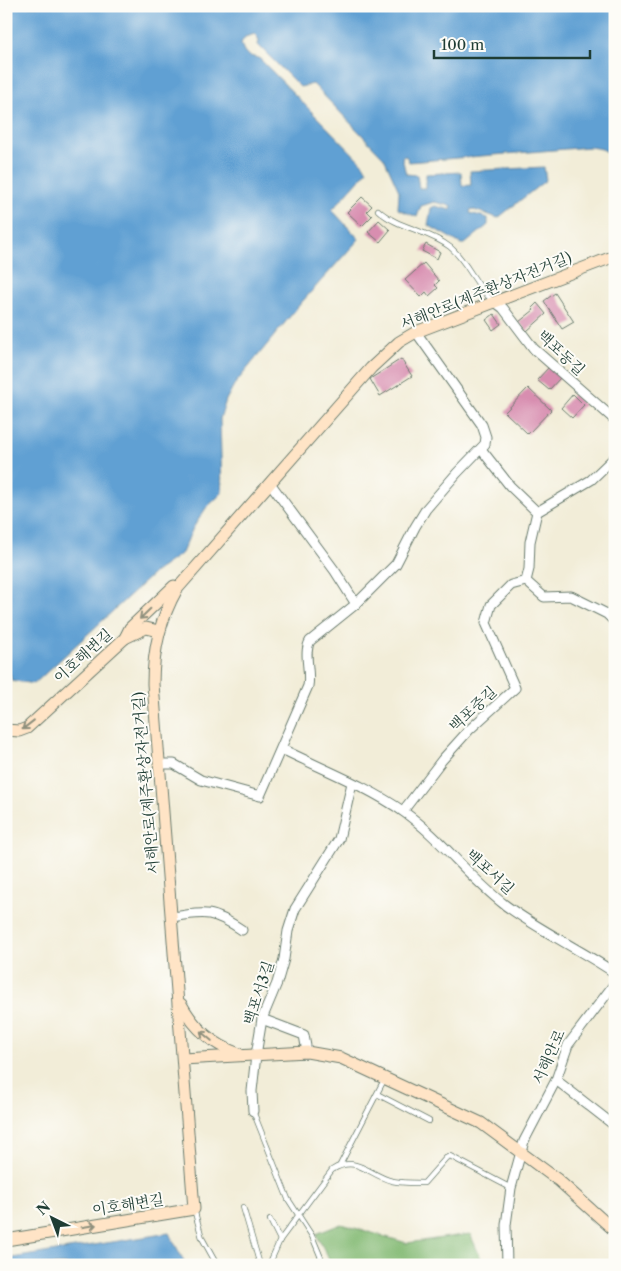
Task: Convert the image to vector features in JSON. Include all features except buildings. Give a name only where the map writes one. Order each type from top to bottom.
[{"type":"street","name":"서해안로(제주환상자전거길)","points":[[183,1059],[161,764],[153,684],[153,665],[158,631],[169,603],[193,568],[371,368],[399,342],[416,332],[615,256]]},
{"type":"street","name":"백포동길","points":[[494,302],[503,308],[534,349],[615,420]]},
{"type":"street","points":[[161,764],[174,764],[201,780],[260,796],[308,686],[310,677],[308,645],[324,629],[356,604],[396,564],[414,526],[426,509],[456,473],[480,449],[486,437],[482,425],[416,332]]},
{"type":"street","points":[[480,449],[510,486],[537,512]]},
{"type":"street","points":[[615,457],[591,480],[537,512],[530,542],[529,569],[526,581],[544,597],[571,596],[607,614],[615,622]]},
{"type":"street","points":[[270,483],[335,571],[356,604]]},
{"type":"street","name":"이호해변길","points":[[6,730],[19,732],[27,728],[125,638],[130,628],[193,568]]},
{"type":"street","name":"백포중길","points":[[403,811],[442,760],[469,730],[515,688],[486,623],[491,605],[511,585],[526,581]]},
{"type":"street","points":[[125,638],[146,628],[158,631]]},
{"type":"street","name":"백포서길","points":[[282,749],[352,783],[403,811],[426,830],[488,892],[507,907],[615,973]]},
{"type":"street","name":"백포서3길","points":[[254,1111],[250,1056],[262,1019],[277,984],[284,958],[288,931],[295,909],[339,839],[352,783]]},
{"type":"street","points":[[173,917],[198,912],[214,913],[242,930]]},
{"type":"street","name":"서해안로","points":[[507,1265],[506,1225],[511,1188],[521,1151],[556,1080],[568,1045],[615,983]]},
{"type":"street","points":[[179,1001],[195,1025],[209,1039],[227,1050],[250,1056]]},
{"type":"street","points":[[262,1019],[304,1035],[307,1052]]},
{"type":"street","points":[[194,1209],[183,1059],[317,1052],[341,1058],[469,1116],[521,1151],[572,1191],[615,1231]]},
{"type":"street","points":[[556,1080],[615,1126]]},
{"type":"street","name":"이호해변길","points":[[6,1240],[194,1209]]},
{"type":"lane","points":[[378,210],[388,219],[432,235],[452,249],[484,293],[494,302]]},
{"type":"lane","points":[[340,1165],[386,1077]]},
{"type":"lane","points":[[377,1094],[429,1121]]},
{"type":"lane","name":"백포서3길","points":[[254,1111],[288,1198],[312,1236],[324,1265]]},
{"type":"lane","points":[[269,1265],[280,1240],[300,1216],[332,1170],[340,1165],[349,1163],[389,1180],[424,1183],[450,1156],[511,1188]]},
{"type":"lane","points":[[243,1207],[260,1265]]},
{"type":"lane","points":[[194,1209],[202,1238],[217,1265]]},
{"type":"lane","points":[[270,1220],[280,1240]]},
{"type":"green space","points":[[341,1224],[407,1243],[470,1234],[484,1265],[332,1265],[316,1234]]},
{"type":"water","points":[[6,6],[615,6],[615,156],[602,149],[590,147],[409,162],[406,156],[402,157],[406,174],[417,175],[419,188],[426,188],[426,174],[461,172],[462,186],[471,185],[470,171],[544,167],[546,180],[498,218],[471,209],[470,213],[488,218],[488,225],[465,244],[461,244],[428,225],[431,208],[435,206],[451,210],[452,206],[434,202],[421,206],[417,217],[398,209],[399,191],[384,158],[313,84],[300,87],[258,45],[259,40],[255,34],[245,37],[241,43],[245,52],[249,56],[259,58],[363,164],[367,171],[332,210],[359,239],[301,303],[234,385],[226,400],[220,419],[222,493],[206,508],[193,528],[182,553],[155,572],[34,684],[11,680],[11,675],[6,673]]},
{"type":"water","points":[[169,1233],[186,1265],[6,1265],[6,1259]]}]
